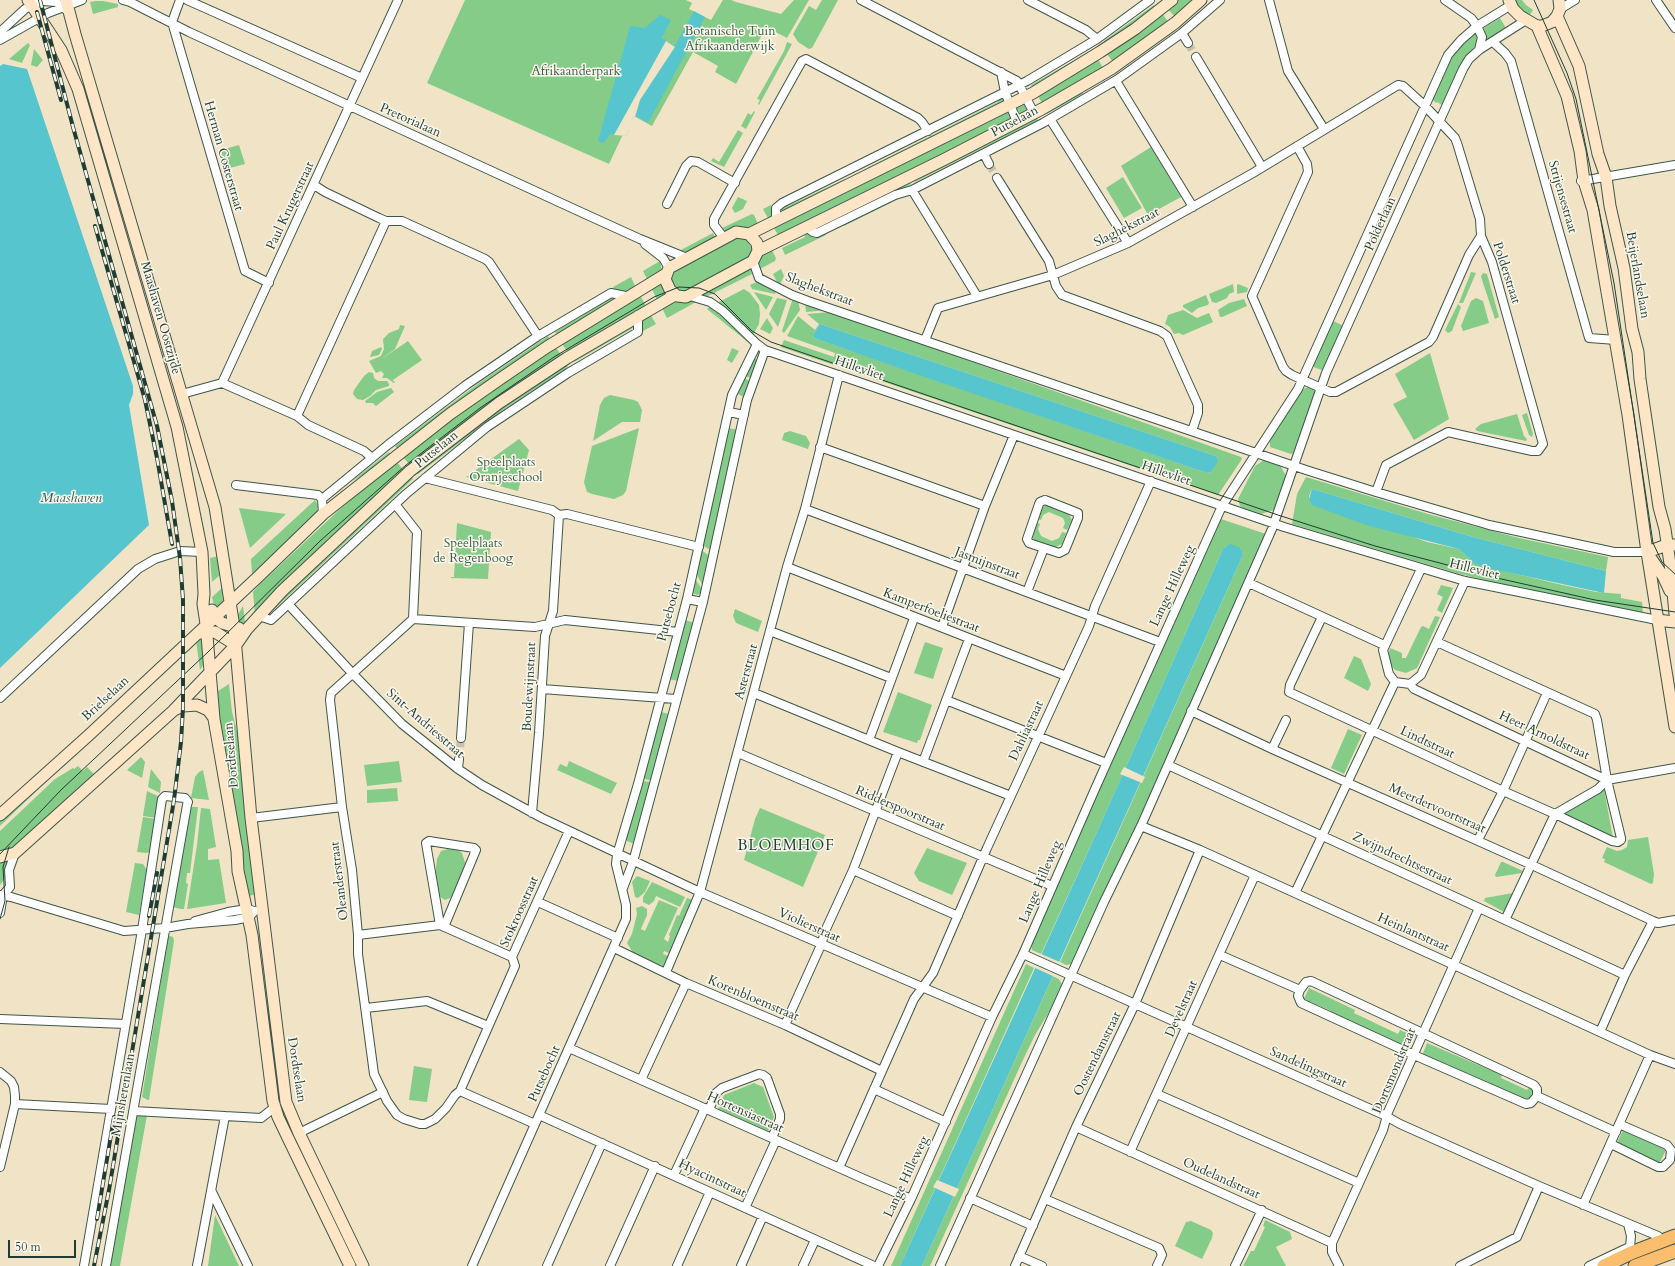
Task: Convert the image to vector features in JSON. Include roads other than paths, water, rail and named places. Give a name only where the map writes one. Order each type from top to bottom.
[{"type":"main road","name":"Putselaan","points":[[230,602],[323,514],[450,414],[500,378],[547,347],[630,297],[687,258],[724,238],[736,232],[749,234],[1026,97],[1135,29],[1172,0]]},
{"type":"main road","name":"Putselaan","points":[[690,296],[806,228],[1017,122],[1111,69],[1174,23],[1201,0]]},
{"type":"main road","name":"Maashaven Oostzijde","points":[[29,3],[48,29],[67,61],[78,89],[116,213],[177,427],[202,552],[203,604],[207,628]]},
{"type":"main road","name":"Maashaven Oostzijde","points":[[62,3],[71,22],[215,506],[230,602]]},
{"type":"main road","points":[[1510,3],[1517,14],[1537,26],[1546,25],[1553,21],[1559,8]]},
{"type":"main road","name":"Beijerlandselaan","points":[[1559,8],[1579,66],[1598,154],[1606,177],[1610,206],[1624,268],[1657,492],[1671,545],[1673,600]]},
{"type":"main road","points":[[1537,26],[1567,96],[1580,151],[1583,181],[1593,210],[1628,415],[1647,552],[1675,727]]},
{"type":"main road","points":[[749,234],[757,243],[756,256]]},
{"type":"main road","points":[[668,271],[667,286],[675,295],[683,298],[690,296]]},
{"type":"main road","name":"Putselaan","points":[[236,645],[247,629],[282,591],[410,471],[506,399],[567,358],[638,315],[675,295]]},
{"type":"main road","points":[[1647,552],[1671,545]]},
{"type":"main road","points":[[1647,552],[1664,576],[1673,600],[1675,614]]},
{"type":"main road","points":[[226,582],[237,589],[244,589]]},
{"type":"main road","points":[[204,594],[215,616],[224,624],[247,629]]},
{"type":"main road","name":"Brielselaan","points":[[0,815],[194,635],[207,628],[215,616],[230,602]]},
{"type":"main road","name":"Dordtselaan","points":[[230,602],[236,645],[251,818],[253,912],[275,1107],[288,1138],[350,1266]]},
{"type":"main road","points":[[1658,620],[1675,622]]},
{"type":"main road","points":[[0,857],[15,852],[173,711],[236,645],[207,628]]},
{"type":"main road","name":"Dordtselaan","points":[[207,628],[214,718],[238,851],[238,870],[253,912],[287,1107],[363,1266]]},
{"type":"main road","points":[[173,711],[183,706],[197,705],[208,710],[214,718]]},
{"type":"main road","points":[[1604,1266],[1631,1253],[1675,1236]]},
{"type":"main road","points":[[1634,1266],[1675,1251]]},
{"type":"street","points":[[0,32],[29,3],[44,0],[62,3],[82,0]]},
{"type":"street","name":"Pretorialaan","points":[[123,0],[640,239],[687,258]]},
{"type":"street","name":"Pretorialaan","points":[[136,0],[150,12]]},
{"type":"street","points":[[172,22],[180,0]]},
{"type":"street","points":[[187,0],[362,78]]},
{"type":"street","points":[[861,0],[1017,81],[1034,113]]},
{"type":"street","points":[[1028,0],[1086,30],[1097,39]]},
{"type":"street","points":[[776,221],[776,208],[782,203],[1020,85],[1097,39],[1150,0]]},
{"type":"street","name":"Putselaan","points":[[806,228],[817,233],[895,195],[912,190],[984,154],[1117,83],[1182,33],[1220,0]]},
{"type":"street","points":[[1268,0],[1288,72],[1324,130]]},
{"type":"street","points":[[1445,0],[1471,18],[1477,26],[1482,37],[1479,50]]},
{"type":"street","points":[[1559,8],[1575,0]]},
{"type":"street","points":[[1656,0],[1675,28]]},
{"type":"street","name":"Paul Krugerstraat","points":[[222,383],[350,106],[395,1]]},
{"type":"street","points":[[0,40],[51,12],[62,3]]},
{"type":"street","points":[[1425,106],[1448,56],[1461,40],[1477,26],[1510,3]]},
{"type":"street","points":[[48,29],[51,12]]},
{"type":"street","points":[[1479,50],[1526,20]]},
{"type":"street","name":"Herman Costerstraat","points":[[172,22],[245,271],[269,283]]},
{"type":"street","points":[[1182,33],[1188,43]]},
{"type":"street","name":"Strijensestraat","points":[[1492,42],[1505,53],[1511,61],[1589,338],[1616,340]]},
{"type":"street","name":"Polderlaan","points":[[1274,524],[1326,373],[1463,69],[1469,59],[1479,50]]},
{"type":"street","points":[[1196,57],[1262,167]]},
{"type":"street","points":[[724,238],[714,224],[714,219],[802,61],[806,59],[918,118],[928,131]]},
{"type":"street","points":[[1001,72],[1005,92],[1017,122]]},
{"type":"street","points":[[1117,83],[1193,207]]},
{"type":"street","name":"Slaghekstraat","points":[[756,256],[759,278],[792,295],[925,340],[938,308],[1053,275],[1128,243],[1262,167],[1398,85],[1403,86],[1425,106]]},
{"type":"street","name":"Polderlaan","points":[[1222,506],[1298,389],[1425,106]]},
{"type":"street","name":"Polderstraat","points":[[1376,492],[1386,466],[1448,432],[1532,451],[1538,451],[1542,447],[1542,438],[1492,262],[1481,236],[1480,219],[1457,143],[1455,138],[1425,106]]},
{"type":"street","points":[[1050,119],[1128,243]]},
{"type":"street","points":[[1297,146],[1307,164],[1308,172],[1252,296],[1286,371],[1302,379],[1330,392],[1336,392],[1429,342],[1436,331],[1469,255],[1481,236]]},
{"type":"street","points":[[984,154],[989,164]]},
{"type":"street","points":[[667,204],[686,166],[691,161],[698,162],[735,183]]},
{"type":"street","points":[[1583,181],[1675,165]]},
{"type":"street","points":[[997,178],[1049,261],[1058,291],[1066,297],[1165,333],[1198,405],[1198,413],[1192,431]]},
{"type":"street","points":[[314,185],[325,192],[386,221],[402,221],[489,262],[538,336]]},
{"type":"street","points":[[912,190],[977,296]]},
{"type":"street","points":[[296,416],[386,221]]},
{"type":"street","name":"Pretorialaan","points":[[640,239],[663,258],[668,271]]},
{"type":"street","points":[[322,499],[466,385],[538,336],[611,293],[630,297]]},
{"type":"street","name":"Hillevliet","points":[[690,296],[710,302],[723,311],[765,350],[1274,524],[1465,581],[1658,620]]},
{"type":"street","name":"Putselaan","points":[[259,616],[271,620],[395,504],[493,423],[568,373],[638,332],[638,315]]},
{"type":"street","points":[[925,340],[1255,453],[1376,492],[1489,525],[1546,538],[1614,552],[1647,552]]},
{"type":"street","name":"Putsebocht","points":[[472,1266],[626,919],[627,912],[616,864],[618,854],[687,599],[732,395],[757,344]]},
{"type":"street","points":[[622,889],[633,862],[658,773],[676,699],[703,602],[747,400],[765,350]]},
{"type":"street","name":"Asterstraat","points":[[666,972],[700,892],[787,567],[805,509],[839,375]]},
{"type":"street","points":[[182,394],[222,383],[296,416],[308,425],[364,451],[372,458]]},
{"type":"street","points":[[729,412],[744,415]]},
{"type":"street","points":[[942,627],[985,506],[1014,435]]},
{"type":"street","points":[[820,447],[985,506]]},
{"type":"street","points":[[425,478],[552,510],[559,515],[566,514],[699,547]]},
{"type":"street","name":"Dahliastraat","points":[[839,1168],[914,999],[933,973],[1037,736],[1066,676],[1095,606],[1151,481]]},
{"type":"street","points":[[236,485],[318,495],[322,499],[323,514]]},
{"type":"street","points":[[1045,500],[1076,511],[1078,518],[1065,550],[1059,553],[1044,548],[1029,543],[1027,537],[1040,502],[1045,500]]},
{"type":"street","points":[[353,674],[413,619],[418,532],[395,504]]},
{"type":"street","name":"Lange Hilleweg","points":[[878,1266],[911,1199],[992,1017],[1026,955],[1052,886],[1222,506]]},
{"type":"street","name":"Jasmijnstraat","points":[[805,509],[1160,642]]},
{"type":"street","name":"Boudewijnstraat","points":[[532,813],[545,636],[553,611],[559,515]]},
{"type":"street","points":[[940,1266],[1104,902],[1141,826],[1274,524]]},
{"type":"street","points":[[1027,592],[1044,548]]},
{"type":"street","points":[[0,698],[138,569],[162,556],[180,551],[202,552]]},
{"type":"street","name":"Kamperfoeliestraat","points":[[787,567],[914,618],[942,627],[969,639],[1066,676]]},
{"type":"street","points":[[1421,569],[1384,645],[1383,654],[1387,669],[1395,682],[1410,684],[1421,675],[1465,581]]},
{"type":"street","points":[[1249,583],[1384,645]]},
{"type":"street","points":[[687,599],[703,602]]},
{"type":"street","name":"Sint-Andriesstraat","points":[[288,604],[402,724],[458,769],[482,785],[532,813],[618,854]]},
{"type":"street","name":"Lindtstraat","points":[[1322,617],[1293,678],[1289,692],[1612,841],[1620,842],[1621,838],[1607,780]]},
{"type":"street","points":[[869,740],[914,618]]},
{"type":"street","points":[[413,619],[535,627],[565,620],[678,632]]},
{"type":"street","points":[[461,738],[469,623]]},
{"type":"street","points":[[770,631],[892,678]]},
{"type":"street","points":[[923,762],[969,639]]},
{"type":"street","points":[[1437,642],[1595,714],[1607,780]]},
{"type":"street","name":"Oleanderstraat","points":[[353,674],[330,697],[342,807],[352,870],[358,935],[358,954],[374,1074],[397,1115],[420,1124],[425,1124],[435,1119],[446,1108],[455,1095],[460,1092]]},
{"type":"street","points":[[1295,894],[1346,782],[1395,682]]},
{"type":"street","name":"Heer Arnoldstraat","points":[[1410,684],[1414,689],[1607,780]]},
{"type":"street","points":[[542,689],[676,699]]},
{"type":"street","points":[[754,693],[1011,796]]},
{"type":"street","points":[[1478,840],[1503,791],[1547,693]]},
{"type":"street","points":[[946,700],[1106,763]]},
{"type":"street","name":"Meerdervoortstraat","points":[[1191,711],[1272,749],[1478,840],[1653,921],[1658,923],[1675,920]]},
{"type":"street","points":[[1272,749],[1286,720]]},
{"type":"street","points":[[785,1025],[853,870],[898,752]]},
{"type":"street","name":"Ridderspoorstraat","points":[[738,753],[1052,886]]},
{"type":"street","points":[[458,769],[459,759]]},
{"type":"street","name":"Zwijndrechtsestraat","points":[[1168,765],[1626,975]]},
{"type":"street","points":[[1505,920],[1556,814],[1598,789],[1607,780],[1675,768]]},
{"type":"street","name":"Mijnsherenlaan","points":[[84,1266],[142,930],[162,799],[165,796],[185,798],[188,802],[106,1266]]},
{"type":"street","points":[[251,818],[342,807]]},
{"type":"street","name":"Heinlantstraat","points":[[1141,826],[1200,850],[1295,894],[1454,964],[1650,1055],[1675,1064]]},
{"type":"street","name":"Stokroosstraat","points":[[460,1092],[515,966],[512,957],[570,831]]},
{"type":"street","points":[[429,841],[474,848],[476,850],[442,926],[426,843],[429,841]]},
{"type":"street","name":"Oostendamstraat","points":[[1015,1266],[1076,1127],[1135,1004],[1200,850]]},
{"type":"street","points":[[0,913],[1,894],[10,887],[9,870],[15,852]]},
{"type":"street","name":"Violierstraat","points":[[618,854],[821,945],[992,1017]]},
{"type":"street","points":[[853,870],[958,916]]},
{"type":"street","name":"Develstraat","points":[[1130,1152],[1255,875]]},
{"type":"street","points":[[1,894],[124,931],[165,928],[188,924],[205,917],[253,912]]},
{"type":"street","points":[[538,902],[618,938]]},
{"type":"street","name":"Dortsmondstraat","points":[[1332,1243],[1384,1130],[1414,1055],[1479,908]]},
{"type":"street","points":[[1600,1032],[1653,921]]},
{"type":"street","points":[[358,935],[442,926],[512,957]]},
{"type":"street","name":"Korenbloemstraat","points":[[614,948],[686,983],[785,1025],[882,1071]]},
{"type":"street","name":"Sandelingstraat","points":[[1026,955],[1539,1186],[1658,1236]]},
{"type":"street","points":[[1220,955],[1300,990]]},
{"type":"street","points":[[1311,981],[1423,1035],[1534,1086],[1537,1089],[1537,1096],[1531,1103],[1526,1104],[1414,1055],[1301,1003],[1298,996],[1300,990],[1306,982],[1311,981]]},
{"type":"street","points":[[641,1080],[686,983]]},
{"type":"street","points":[[366,1008],[427,1001],[488,1026]]},
{"type":"street","points":[[0,1019],[125,1024]]},
{"type":"street","name":"Hortensiastraat","points":[[569,1048],[911,1199]]},
{"type":"street","points":[[1583,1205],[1650,1055]]},
{"type":"street","points":[[0,1072],[11,1081],[14,1087],[15,1104],[0,1167]]},
{"type":"street","points":[[674,1175],[716,1094],[722,1088],[759,1074],[763,1075],[767,1078],[780,1114],[780,1119],[774,1139],[745,1208]]},
{"type":"street","points":[[874,1089],[946,1122]]},
{"type":"street","points":[[299,1133],[383,1092]]},
{"type":"street","points":[[460,1092],[535,1124]]},
{"type":"street","points":[[1157,1094],[1359,1183]]},
{"type":"street","points":[[1537,1096],[1616,1132]]},
{"type":"street","name":"Mijnsherenlaan","points":[[15,1104],[112,1109]]},
{"type":"street","points":[[134,1111],[261,1118],[275,1107]]},
{"type":"street","name":"Hyacintstraat","points":[[539,1115],[874,1266]]},
{"type":"street","points":[[197,1266],[225,1116]]},
{"type":"street","points":[[1611,1144],[1658,1167],[1663,1167],[1670,1160],[1671,1150],[1667,1145],[1619,1124]]},
{"type":"street","name":"Oudelandstraat","points":[[1076,1127],[1332,1243]]},
{"type":"street","points":[[547,1266],[602,1143]]},
{"type":"street","points":[[610,1266],[655,1166]]},
{"type":"street","points":[[1460,1266],[1517,1237],[1539,1186]]},
{"type":"street","points":[[212,1192],[248,1266]]},
{"type":"street","points":[[676,1266],[710,1192]]},
{"type":"street","points":[[970,1198],[1033,1226]]},
{"type":"street","points":[[1045,1199],[1159,1248],[1162,1255],[1157,1266]]},
{"type":"street","points":[[1235,1266],[1262,1210]]},
{"type":"street","points":[[742,1266],[763,1216]]},
{"type":"street","points":[[1628,1224],[1631,1236],[1630,1247]]},
{"type":"street","points":[[1589,1266],[1630,1247],[1675,1230]]},
{"type":"street","points":[[803,1266],[815,1240]]},
{"type":"street","points":[[1332,1243],[1332,1252],[1339,1266]]},
{"type":"street","points":[[1019,1256],[1042,1266]]},
{"type":"street","points":[[1652,1266],[1675,1258]]},
{"type":"water","points":[[694,11],[705,17],[648,123],[636,116],[631,118],[626,129],[629,130],[626,136],[610,134],[604,143],[598,141],[630,26],[645,28],[660,15],[671,20],[662,38],[675,46]]},
{"type":"water","name":"Maashaven","points":[[3,64],[27,69],[133,386],[133,394],[129,405],[149,525],[0,668],[0,66]]},
{"type":"water","points":[[820,324],[1216,456],[1218,458],[1217,463],[1211,472],[1207,473],[919,375],[814,338],[813,335]]},
{"type":"water","points":[[1312,489],[1473,537],[1606,571],[1604,593],[1475,564],[1459,549],[1366,525],[1312,505],[1309,499]]},
{"type":"water","points":[[1230,544],[1239,547],[1242,551],[1242,557],[922,1266],[900,1266],[1101,823],[1223,549]]},
{"type":"tunnel","points":[[1188,43],[1196,57]]},
{"type":"tunnel","points":[[989,164],[997,178]]},
{"type":"tunnel","points":[[459,759],[461,738]]},
{"type":"tram line","points":[[1534,0],[1567,73],[1576,99],[1614,283],[1653,543],[1662,562],[1675,574]]},
{"type":"tram line","points":[[0,854],[61,790],[208,652],[320,541],[406,465],[480,408],[554,357],[654,297],[679,287],[699,288],[715,294],[752,331],[771,342],[1278,515],[1375,546],[1497,578],[1595,600],[1675,612]]},
{"type":"tram line","points":[[0,919],[5,901],[3,867],[9,847]]},
{"type":"railway","points":[[40,0],[73,127],[157,426],[172,501],[180,558],[183,600],[183,708],[181,742],[174,800],[109,1190],[94,1266]]},
{"type":"railway","points":[[37,12],[61,100]]},
{"type":"railway","points":[[95,226],[145,400],[172,544]]},
{"type":"railway","points":[[149,916],[157,873]]},
{"type":"railway","points":[[97,1219],[114,1117]]},
{"type":"district","name":"BLOEMHOF","points":[[786,847]]},
{"type":"park label","name":"Botanische Tuin Afrikaanderwijk","points":[[730,40]]},
{"type":"park label","name":"Afrikaanderpark","points":[[576,72]]},
{"type":"park label","name":"Speelplaats Oranjeschool","points":[[506,470]]},
{"type":"park label","name":"Speelplaats de Regenboog","points":[[473,552]]}]
